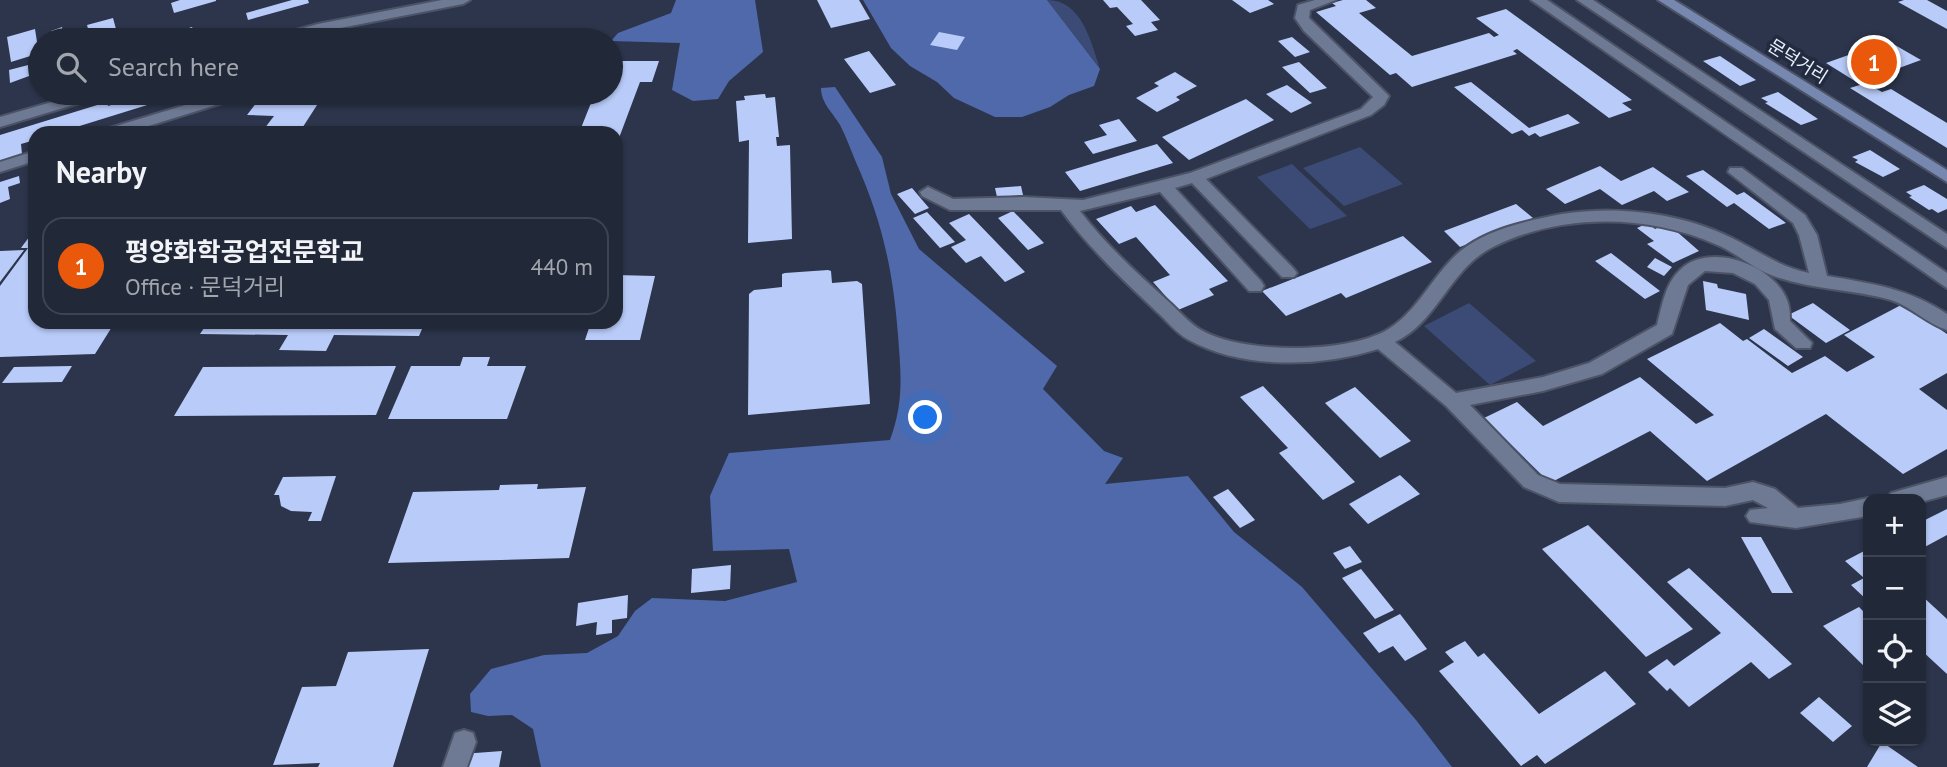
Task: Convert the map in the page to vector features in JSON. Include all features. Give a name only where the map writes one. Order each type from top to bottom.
[{"type":"main road","name":"문덕거리","points":[[1665,0],[1947,177]]},
{"type":"street","points":[[318,28],[463,0]]},
{"type":"street","points":[[928,192],[950,204],[1083,206],[1195,177],[1366,112],[1379,102],[1381,96],[1308,29],[1302,18],[1303,8],[1329,0]]},
{"type":"street","points":[[1538,0],[1947,282]]},
{"type":"street","points":[[1584,0],[1947,242]]},
{"type":"street","points":[[0,122],[57,105]]},
{"type":"street","points":[[132,126],[201,105]]},
{"type":"street","points":[[0,167],[28,158]]},
{"type":"street","points":[[1736,172],[1799,219],[1808,235],[1820,281]]},
{"type":"street","points":[[1195,177],[1288,273]]},
{"type":"street","points":[[1163,186],[1255,286]]},
{"type":"street","points":[[1066,205],[1130,278],[1196,336],[1266,354],[1333,353],[1381,341],[1394,334],[1426,306],[1458,264],[1471,252],[1507,234],[1570,218],[1639,216],[1675,222],[1724,241],[1771,269],[1901,297],[1947,323]]},
{"type":"street","points":[[1453,401],[1543,384],[1595,369],[1665,329],[1678,284],[1691,270],[1704,265],[1738,268],[1768,286],[1779,299],[1781,324],[1803,343]]},
{"type":"street","points":[[1381,341],[1453,401],[1531,481],[1559,493],[1725,497],[1753,491],[1768,495],[1796,519]]},
{"type":"street","points":[[1917,494],[1947,486]]},
{"type":"street","points":[[1757,516],[1796,519],[1834,517],[1863,509]]},
{"type":"street","points":[[455,767],[464,742]]},
{"type":"shaded area","points":[[676,0],[755,0],[763,52],[729,81],[718,99],[693,101],[672,90],[680,43],[623,41],[623,31],[671,13]]},
{"type":"shaded area","points":[[863,0],[1047,0],[1100,69],[1094,86],[1069,95],[1050,107],[1022,117],[995,117],[954,98],[937,82],[910,66],[891,48]]},
{"type":"shaded area","points":[[1047,0],[1069,7],[1077,15],[1089,35],[1100,69]]},
{"type":"shaded area","points":[[835,87],[882,157],[891,194],[919,249],[1057,366],[1043,389],[1104,451],[1123,458],[1105,484],[1188,476],[1234,532],[1302,587],[1416,720],[1452,767],[541,767],[533,729],[512,715],[488,716],[471,712],[470,694],[491,669],[544,655],[587,653],[618,636],[635,611],[652,598],[725,601],[797,582],[789,549],[713,551],[710,496],[729,453],[890,440],[898,413],[900,388],[893,289],[885,246],[872,204],[844,133],[825,103],[822,93],[821,88]]},
{"type":"shaded area","points":[[1360,147],[1403,184],[1344,206],[1303,168]]},
{"type":"shaded area","points":[[1292,164],[1347,216],[1310,229],[1257,177]]},
{"type":"shaded area","points":[[1469,303],[1536,361],[1490,385],[1424,326]]},
{"type":"building","points":[[180,0],[216,1],[174,13],[171,3]]},
{"type":"building","points":[[292,0],[308,0],[309,3],[248,20],[246,13]]},
{"type":"building","points":[[817,0],[859,0],[870,19],[831,28]]},
{"type":"building","points":[[1103,0],[1141,0],[1160,20],[1151,22],[1158,30],[1135,36],[1126,26],[1133,24],[1117,7],[1110,8]]},
{"type":"building","points":[[1232,0],[1268,0],[1274,4],[1250,13]]},
{"type":"building","points":[[1366,0],[1376,8],[1359,13],[1412,56],[1489,33],[1494,37],[1499,35],[1476,18],[1506,9],[1632,100],[1622,103],[1632,110],[1609,118],[1517,49],[1513,51],[1517,54],[1412,87],[1396,73],[1390,75],[1316,12],[1336,6],[1332,3]]},
{"type":"building","points":[[1927,0],[1947,11],[1947,29],[1898,2]]},
{"type":"building","points":[[113,18],[116,28],[88,28],[87,25]]},
{"type":"building","points":[[28,31],[28,57],[11,62],[7,37]]},
{"type":"building","points":[[939,32],[965,37],[957,50],[930,45]]},
{"type":"building","points":[[1292,37],[1310,52],[1295,57],[1278,41]]},
{"type":"building","points":[[1888,41],[1921,60],[1858,83],[1826,63]]},
{"type":"building","points":[[869,51],[896,85],[870,93],[844,59]]},
{"type":"building","points":[[1720,56],[1756,80],[1740,86],[1703,61]]},
{"type":"building","points":[[623,61],[659,61],[652,82],[640,82],[623,127],[582,126],[590,105],[623,105]]},
{"type":"building","points":[[1299,62],[1327,88],[1310,93],[1282,67]]},
{"type":"building","points":[[28,65],[28,76],[10,83],[9,70]]},
{"type":"building","points":[[1175,72],[1197,86],[1176,97],[1180,100],[1157,112],[1136,98],[1159,86],[1154,83]]},
{"type":"building","points":[[1471,82],[1529,128],[1568,114],[1580,123],[1540,137],[1535,133],[1529,136],[1522,130],[1512,134],[1454,87]]},
{"type":"building","points":[[1866,83],[1882,92],[1891,89],[1947,123],[1947,148],[1850,88]]},
{"type":"building","points":[[1287,85],[1312,103],[1291,113],[1266,94]]},
{"type":"building","points":[[1778,92],[1818,119],[1801,125],[1761,98]]},
{"type":"building","points":[[765,94],[766,98],[775,97],[779,137],[776,137],[777,146],[790,145],[792,239],[748,243],[749,140],[739,142],[736,101],[745,100],[744,96]]},
{"type":"building","points":[[1246,99],[1274,120],[1189,160],[1162,137]]},
{"type":"building","points":[[97,105],[147,105],[80,126],[29,126]]},
{"type":"building","points":[[255,105],[317,105],[304,126],[266,126],[274,116],[247,115]]},
{"type":"building","points":[[1119,119],[1137,141],[1093,154],[1084,142],[1107,135],[1099,125]]},
{"type":"building","points":[[28,126],[28,142],[21,144],[22,154],[0,161],[0,135]]},
{"type":"building","points":[[1157,144],[1173,163],[1080,191],[1065,172]]},
{"type":"building","points":[[1870,150],[1900,169],[1883,177],[1855,162],[1858,160],[1852,157]]},
{"type":"building","points":[[1600,166],[1621,181],[1653,167],[1689,192],[1667,201],[1654,191],[1622,205],[1600,189],[1565,204],[1546,189]]},
{"type":"building","points":[[1703,170],[1737,195],[1744,192],[1786,223],[1769,229],[1734,203],[1727,207],[1686,176]]},
{"type":"building","points":[[19,176],[20,183],[8,187],[10,199],[0,203],[0,182]]},
{"type":"building","points":[[1924,185],[1947,199],[1947,209],[1938,213],[1929,210],[1906,192]]},
{"type":"building","points":[[1021,186],[1023,195],[997,197],[995,188]]},
{"type":"building","points":[[912,188],[929,208],[915,214],[897,194]]},
{"type":"building","points":[[1516,204],[1533,218],[1460,247],[1444,231]]},
{"type":"building","points":[[1155,205],[1228,281],[1209,289],[1214,295],[1178,310],[1153,282],[1170,275],[1136,237],[1119,244],[1096,219],[1131,206],[1136,212]]},
{"type":"building","points":[[1013,211],[1044,243],[1028,250],[998,218]]},
{"type":"building","points":[[927,212],[955,242],[940,248],[913,218]]},
{"type":"building","points":[[969,214],[1025,272],[1005,282],[981,256],[966,263],[951,247],[966,240],[949,223]]},
{"type":"building","points":[[1648,223],[1655,229],[1667,223],[1699,251],[1673,263],[1647,244],[1654,241],[1637,228]]},
{"type":"building","points":[[1403,236],[1432,262],[1346,298],[1341,293],[1286,316],[1262,291]]},
{"type":"building","points":[[28,238],[28,248],[21,248]]},
{"type":"building","points":[[28,248],[28,329],[111,329],[95,354],[0,357],[0,286]]},
{"type":"building","points":[[24,250],[0,282],[0,251]]},
{"type":"building","points":[[1611,253],[1660,291],[1645,299],[1595,261]]},
{"type":"building","points":[[1655,258],[1672,267],[1664,276],[1647,267]]},
{"type":"building","points":[[831,271],[832,283],[857,281],[862,284],[870,404],[748,415],[749,294],[754,290],[782,287],[782,274],[785,273]]},
{"type":"building","points":[[623,275],[655,276],[640,340],[585,340],[589,329],[623,329]]},
{"type":"building","points":[[1703,281],[1717,284],[1718,288],[1746,294],[1749,320],[1706,310]]},
{"type":"building","points":[[1813,303],[1850,330],[1826,343],[1788,315]]},
{"type":"building","points":[[1903,304],[1947,334],[1947,373],[1919,389],[1947,410],[1947,449],[1903,474],[1826,414],[1707,481],[1650,431],[1550,483],[1484,418],[1517,402],[1543,426],[1640,377],[1696,424],[1714,415],[1647,359],[1720,323],[1743,341],[1747,339],[1792,373],[1825,356],[1847,372],[1875,357],[1844,335]]},
{"type":"building","points":[[203,329],[422,329],[419,336],[334,335],[326,351],[279,350],[288,335],[200,334]]},
{"type":"building","points":[[1764,329],[1803,357],[1788,366],[1749,338]]},
{"type":"building","points":[[463,357],[490,357],[487,366],[526,366],[507,419],[388,419],[411,366],[460,366]]},
{"type":"building","points":[[72,366],[62,382],[2,383],[14,367]]},
{"type":"building","points":[[396,366],[376,415],[174,416],[203,367]]},
{"type":"building","points":[[1263,386],[1355,482],[1323,500],[1279,453],[1288,448],[1240,397]]},
{"type":"building","points":[[1355,387],[1411,441],[1380,458],[1325,403]]},
{"type":"building","points":[[1400,475],[1420,494],[1368,524],[1349,504]]},
{"type":"building","points":[[336,476],[321,521],[308,521],[312,512],[291,511],[281,506],[279,495],[274,495],[283,477]]},
{"type":"building","points":[[538,484],[537,489],[586,487],[569,558],[388,563],[413,492],[499,490],[500,485]]},
{"type":"building","points":[[1228,489],[1255,520],[1240,528],[1213,497]]},
{"type":"building","points":[[1947,509],[1947,535],[1926,546],[1926,520]]},
{"type":"building","points":[[1588,525],[1693,629],[1646,657],[1542,549]]},
{"type":"building","points":[[1741,537],[1761,537],[1793,593],[1772,593]]},
{"type":"building","points":[[1350,546],[1362,562],[1345,569],[1333,553]]},
{"type":"building","points":[[1863,552],[1863,577],[1845,561]]},
{"type":"building","points":[[731,565],[730,589],[691,593],[692,569]]},
{"type":"building","points":[[1689,568],[1792,664],[1769,679],[1751,662],[1689,707],[1670,688],[1667,691],[1648,672],[1667,659],[1674,666],[1721,633],[1667,582]]},
{"type":"building","points":[[1361,569],[1394,610],[1375,619],[1342,578]]},
{"type":"building","points":[[1863,579],[1863,596],[1851,585]]},
{"type":"building","points":[[628,595],[627,618],[612,620],[612,633],[596,635],[597,622],[576,626],[578,603]]},
{"type":"building","points":[[1926,600],[1947,619],[1947,674],[1926,655]]},
{"type":"building","points":[[1859,607],[1863,611],[1863,665],[1823,626]]},
{"type":"building","points":[[1400,614],[1427,649],[1405,661],[1393,646],[1379,653],[1363,633]]},
{"type":"building","points":[[1465,641],[1478,657],[1484,653],[1539,714],[1605,671],[1636,704],[1545,764],[1537,755],[1521,766],[1439,671],[1454,662],[1445,652]]},
{"type":"building","points":[[429,649],[393,767],[318,767],[320,763],[273,765],[302,687],[336,686],[348,652]]},
{"type":"building","points":[[1819,697],[1852,726],[1833,742],[1800,713]]},
{"type":"building","points":[[1880,746],[1888,746],[1918,767],[1867,767]]},
{"type":"building","points":[[502,751],[499,767],[459,767],[462,754]]},
{"type":"place","name":"평양화학공업전문학교","points":[[1874,62]]}]
